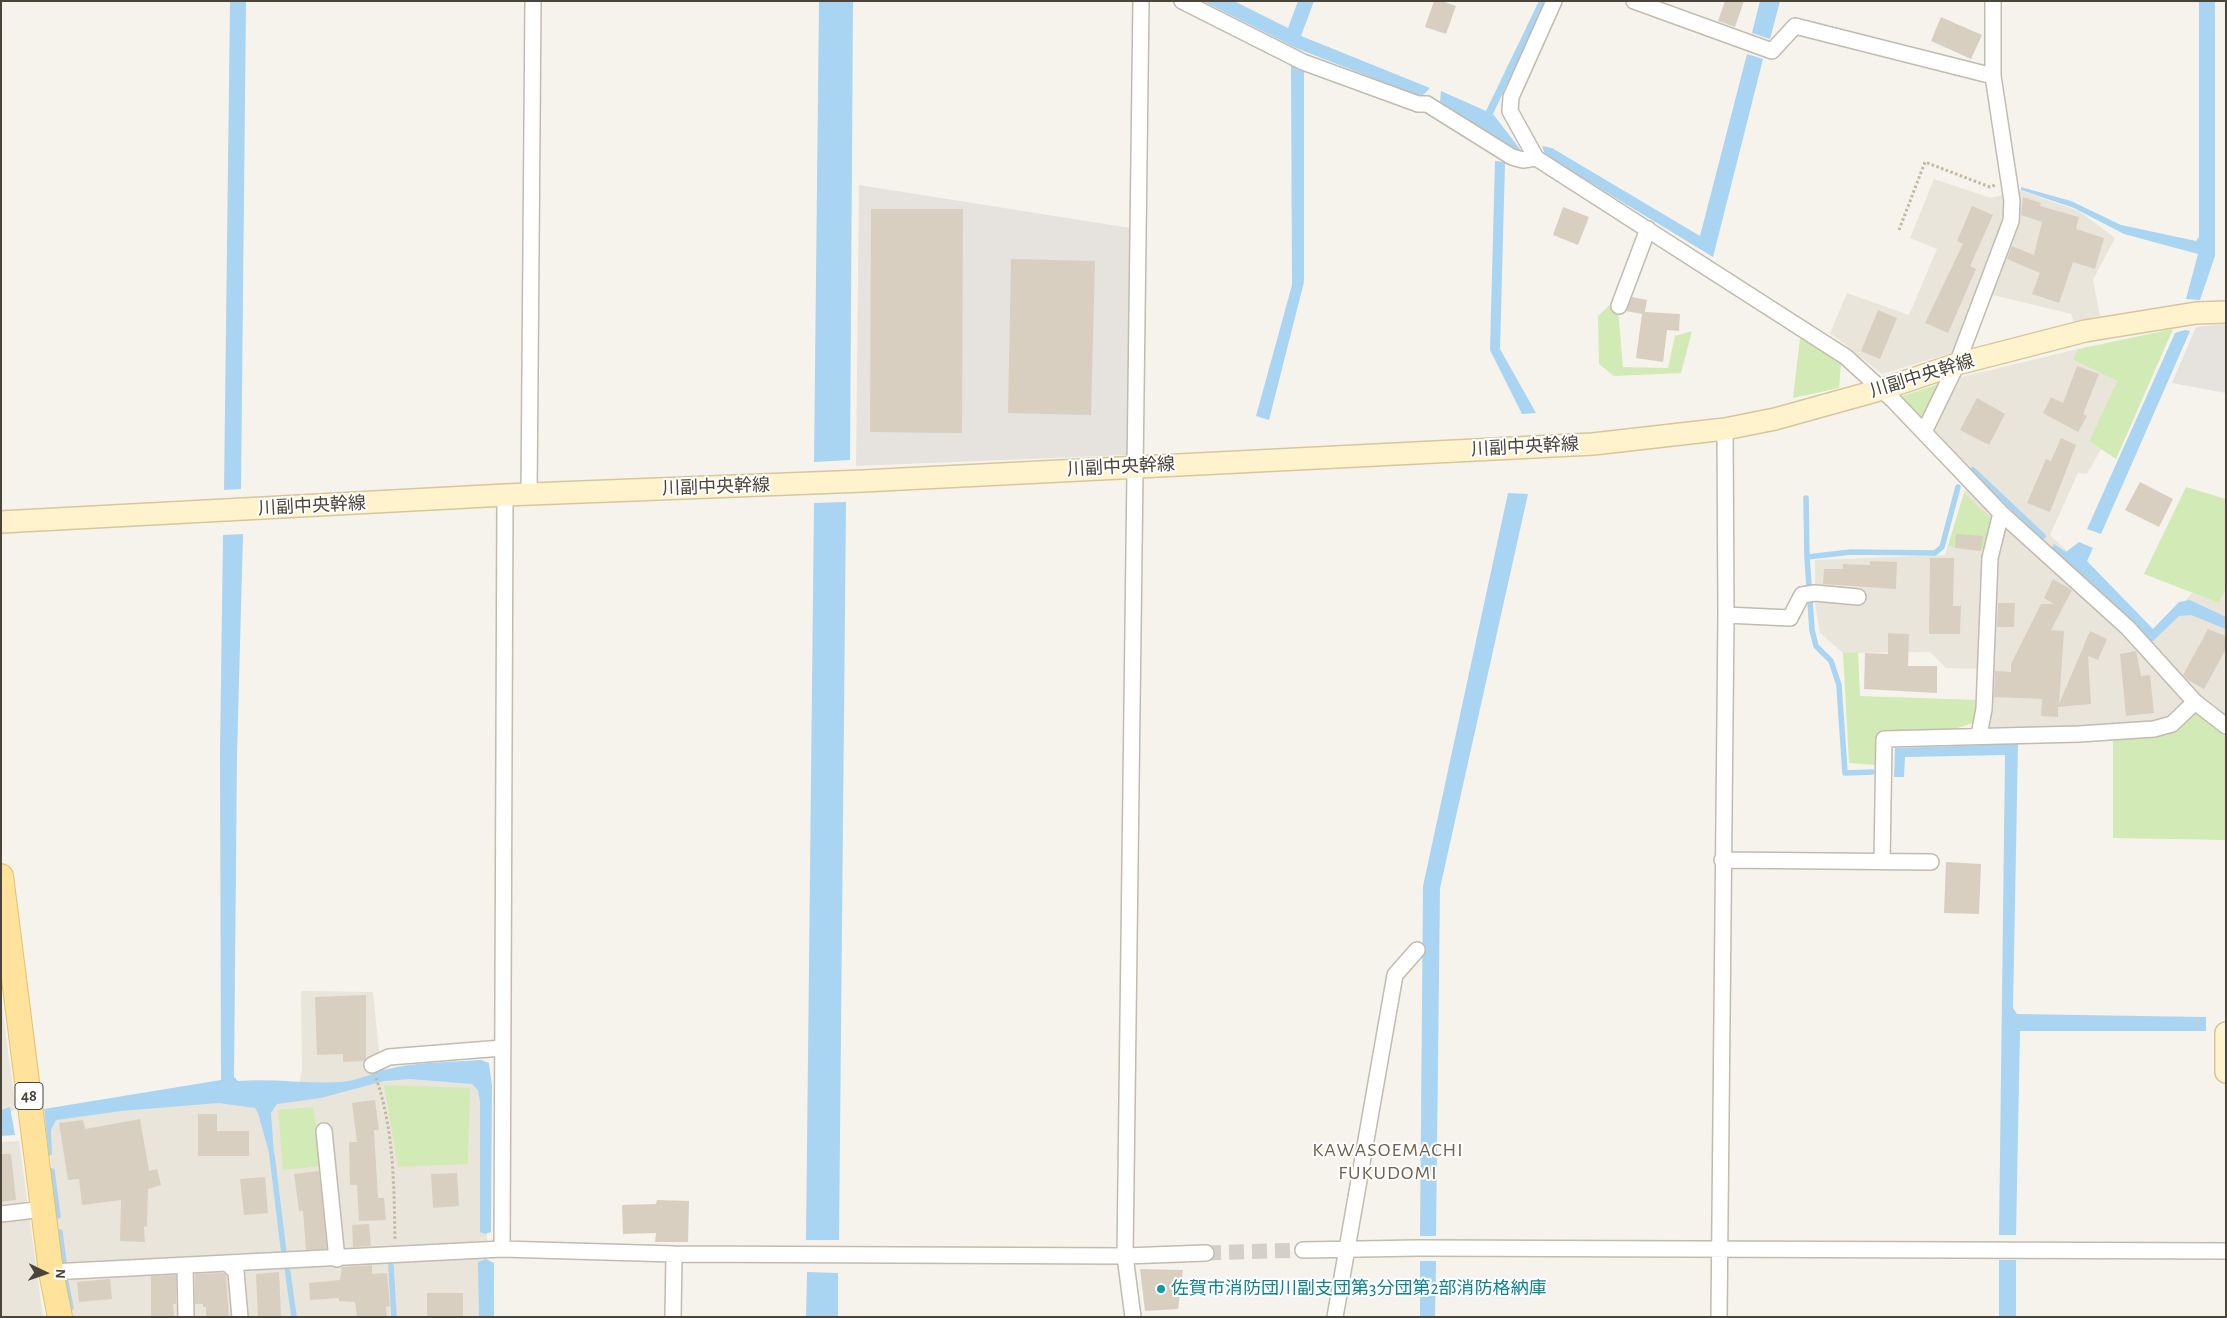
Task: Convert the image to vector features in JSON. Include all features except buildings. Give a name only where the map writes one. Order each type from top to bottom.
[{"type":"main road","name":"48","points":[[1,876],[51,1272],[60,1317]]},
{"type":"street","points":[[529,495],[533,1]]},
{"type":"street","points":[[1133,1317],[1125,1256],[1141,1]]},
{"type":"street","points":[[1182,1],[1303,62],[1418,104],[1428,104],[1512,157],[1523,160],[1536,158]]},
{"type":"street","points":[[1554,1],[1511,97],[1510,111],[1536,158],[1846,356],[1883,390],[2001,513],[2128,628],[2195,702],[2226,726]]},
{"type":"street","points":[[1634,1],[1772,51],[1794,26],[1993,76]]},
{"type":"street","points":[[1924,432],[1957,364],[2011,221],[2012,201],[2007,181],[1993,76],[1993,1]]},
{"type":"street","points":[[1619,306],[1648,229]]},
{"type":"street","name":"川副中央幹線","points":[[1,522],[506,495],[863,481],[1593,444],[1725,429],[1775,419],[1883,390],[1957,364],[2085,331],[2196,313],[2226,312]]},
{"type":"street","points":[[1719,1317],[1722,860],[1726,615],[1725,429]]},
{"type":"street","points":[[502,1249],[506,495]]},
{"type":"street","points":[[1979,735],[1984,710],[1990,558],[2001,513]]},
{"type":"street","points":[[1726,615],[1790,618],[1808,594],[1858,597]]},
{"type":"street","points":[[1882,862],[1884,738],[2079,734],[2154,730],[2172,724],[2195,702]]},
{"type":"street","points":[[1722,860],[1931,862]]},
{"type":"street","points":[[1335,1317],[1395,975],[1417,950]]},
{"type":"street","points":[[2226,1033],[2226,1072]]},
{"type":"street","points":[[372,1065],[389,1057],[502,1048]]},
{"type":"street","points":[[324,1131],[337,1259]]},
{"type":"street","points":[[1,1214],[44,1209]]},
{"type":"street","points":[[1303,1250],[1418,1248],[2226,1251]]},
{"type":"street","points":[[51,1272],[396,1256],[502,1249],[674,1254],[1125,1256],[1206,1253]]},
{"type":"street","points":[[673,1317],[674,1254]]},
{"type":"street","points":[[228,1264],[236,1272],[240,1317]]},
{"type":"street","points":[[184,1266],[186,1317]]},
{"type":"path","points":[[1899,230],[1925,162],[1990,187],[2007,181]]},
{"type":"path","points":[[378,1084],[383,1097],[394,1186],[396,1256]]},
{"type":"shaded area","points":[[1934,179],[1991,198],[2019,190],[2079,211],[2115,238],[2093,280],[2100,316],[2074,322],[2071,314],[1993,295],[1971,347],[1882,374],[1830,333],[1847,293],[1909,315],[1937,249],[1910,238]]},
{"type":"shaded area","points":[[859,185],[1130,228],[1127,455],[856,466]]},
{"type":"shaded area","points":[[2226,324],[2226,393],[2172,383],[2196,327]]},
{"type":"shaded area","points":[[2078,349],[2073,360],[2117,381],[2089,441],[2101,449],[2087,474],[2078,473],[2050,535],[2155,634],[2192,593],[2219,603],[2226,588],[2226,737],[2196,713],[2169,733],[2023,741],[1976,722],[1980,669],[1946,668],[1930,652],[1843,653],[1820,633],[1815,603],[1815,560],[1945,555],[1964,493],[1972,475],[1933,433],[1961,377]]},
{"type":"shaded area","points":[[301,991],[373,992],[379,1051],[386,1074],[487,1077],[487,1317],[72,1317],[64,1282],[46,1116],[299,1086],[302,1069]]},
{"type":"shaded area","points":[[1,999],[16,1110],[1,1115]]},
{"type":"shaded area","points":[[19,1141],[43,1317],[1,1317],[1,1142]]},
{"type":"green space","points":[[1617,298],[1623,367],[1668,368],[1675,336],[1692,331],[1681,373],[1614,376],[1599,364],[1598,316]]},
{"type":"green space","points":[[2173,329],[2116,459],[2089,441],[2117,381],[2073,360],[2078,349]]},
{"type":"green space","points":[[1800,338],[1841,363],[1839,388],[1793,398]]},
{"type":"green space","points":[[1939,384],[1925,416],[1919,418],[1899,397]]},
{"type":"green space","points":[[2186,487],[2226,499],[2226,588],[2219,603],[2144,574]]},
{"type":"green space","points":[[1964,493],[1990,517],[1985,549],[1948,546]]},
{"type":"green space","points":[[1858,652],[1860,696],[1978,700],[1976,722],[1945,732],[1878,732],[1876,765],[1849,763],[1843,653]]},
{"type":"green space","points":[[2196,713],[2226,737],[2226,840],[2113,838],[2113,736],[2169,733]]},
{"type":"green space","points":[[384,1085],[470,1088],[468,1164],[398,1167]]},
{"type":"green space","points":[[313,1107],[322,1166],[283,1170],[278,1110]]},
{"type":"water","points":[[230,1],[246,1],[241,489],[224,490]]},
{"type":"water","points":[[819,1],[853,1],[850,460],[814,462]]},
{"type":"water","points":[[1203,1],[1234,1],[1288,28],[1298,1],[1314,1],[1301,36],[1430,88],[1421,97],[1296,48]]},
{"type":"water","points":[[1539,1],[1546,1],[1493,114],[1520,149],[1517,152],[1440,102],[1441,91],[1486,111]]},
{"type":"water","points":[[1760,1],[1780,1],[1770,39],[1752,33]]},
{"type":"water","points":[[2199,1],[2215,1],[2215,256],[2200,300],[2186,299],[2198,254],[2124,234],[2074,208],[2021,190],[2021,187],[2071,201],[2121,225],[2196,241],[2199,237]]},
{"type":"water","points":[[1747,54],[1763,59],[1713,257],[1545,155],[1542,146],[1552,148],[1700,236]]},
{"type":"water","points":[[1291,65],[1304,70],[1304,282],[1269,420],[1256,416],[1292,285]]},
{"type":"water","points":[[1495,161],[1505,162],[1500,349],[1536,413],[1522,414],[1490,350]]},
{"type":"water","points":[[2185,330],[2190,331],[2101,534],[2087,529],[2175,333]]},
{"type":"water","points":[[1508,493],[1528,494],[1440,888],[1436,1236],[1420,1236],[1423,886]]},
{"type":"water","points":[[846,502],[839,1240],[806,1240],[814,503]]},
{"type":"water","points":[[243,534],[237,755],[234,1077],[238,1081],[342,1082],[407,1065],[481,1060],[489,1063],[492,1086],[491,1232],[485,1234],[480,1232],[480,1102],[478,1090],[472,1084],[410,1079],[384,1081],[321,1098],[277,1104],[271,1113],[274,1155],[270,1156],[255,1108],[219,1103],[121,1111],[56,1120],[51,1130],[52,1154],[49,1156],[44,1109],[221,1080],[220,753],[223,535]]},
{"type":"water","points":[[2079,542],[2093,548],[2087,561],[2153,629],[2179,602],[2190,600],[2226,617],[2226,629],[2191,615],[2179,616],[2152,642],[2052,548],[2054,544],[2066,552]]},
{"type":"water","points":[[2018,744],[2013,1008],[2017,1014],[2206,1017],[2206,1031],[2020,1031],[2016,1235],[1999,1235],[2005,755],[1905,757],[1904,777],[1894,777],[1895,748]]},
{"type":"water","points":[[10,1107],[15,1135],[1,1136],[1,1110]]},
{"type":"water","points":[[486,1259],[494,1263],[494,1317],[479,1317],[478,1262]]},
{"type":"water","points":[[1999,1260],[2016,1260],[2016,1317],[1999,1317]]},
{"type":"water","points":[[1420,1261],[1436,1261],[1435,1317],[1420,1317]]},
{"type":"water","points":[[807,1272],[838,1273],[838,1317],[806,1317]]},
{"type":"waterway","points":[[1973,470],[2043,536]]},
{"type":"waterway","points":[[1807,557],[1851,552],[1935,553],[1942,547],[1958,487]]},
{"type":"waterway","points":[[1806,498],[1807,557],[1812,630],[1816,646],[1831,661],[1839,685],[1845,773],[1872,772]]},
{"type":"waterway","points":[[272,1155],[284,1254]]},
{"type":"waterway","points":[[52,1171],[58,1216]]},
{"type":"waterway","points":[[60,1232],[64,1263]]},
{"type":"waterway","points":[[391,1266],[394,1317]]},
{"type":"waterway","points":[[287,1267],[294,1317]]},
{"type":"waterway","points":[[66,1282],[71,1308]]},
{"type":"tunnel","points":[[1206,1253],[1303,1250]]},
{"type":"place","name":"佐賀市消防団川副支団第3分団第2部消防格納庫","points":[[1161,1289]]},
{"type":"district","name":"KAWASOEMACHI FUKUDOMI","points":[[1388,1162]]}]
